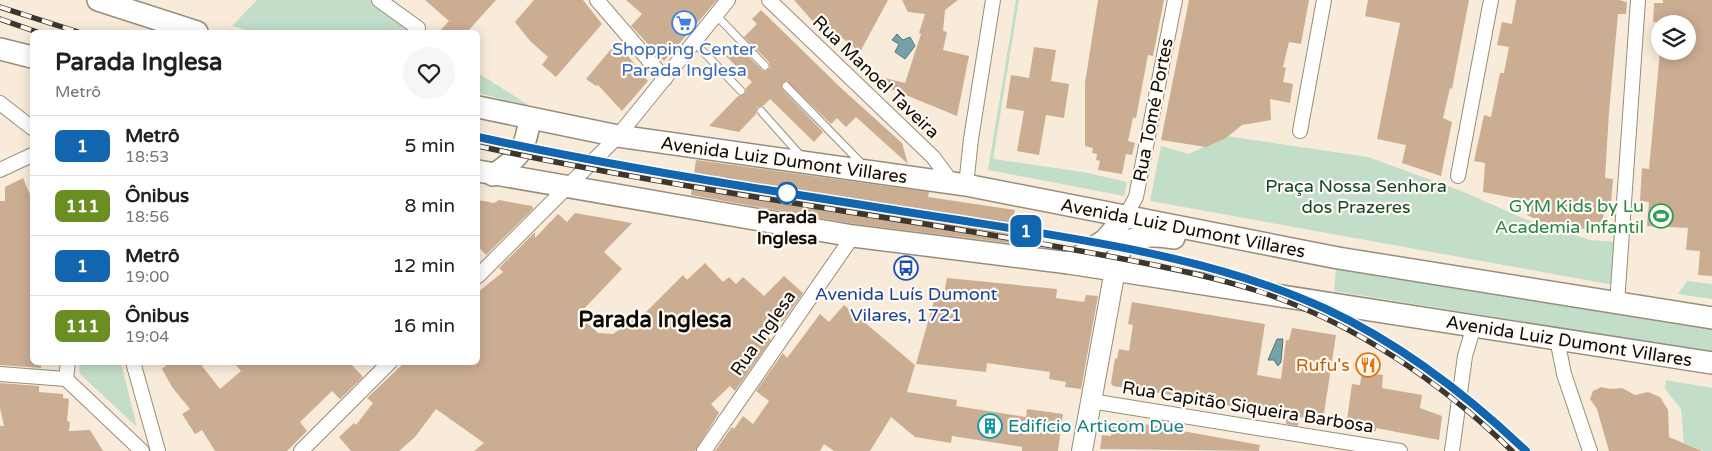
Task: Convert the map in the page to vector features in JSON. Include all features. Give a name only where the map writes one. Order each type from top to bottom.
[{"type":"main road","points":[[98,0],[192,30]]},
{"type":"main road","points":[[0,49],[30,56]]},
{"type":"main road","name":"Avenida Luiz Dumont Villares","points":[[480,107],[618,136],[960,185],[1225,237],[1617,304],[1712,318]]},
{"type":"main road","points":[[485,173],[520,155],[526,140],[530,118]]},
{"type":"main road","name":"Avenida Luiz Dumont Villares","points":[[485,173],[853,236],[1070,263],[1332,302],[1712,363]]},
{"type":"main road","points":[[1070,263],[1105,240],[1125,217]]},
{"type":"main road","points":[[1082,451],[1119,252],[1126,243],[1142,237],[1161,236],[1210,243],[1225,237]]},
{"type":"street","points":[[379,0],[418,28]]},
{"type":"street","points":[[597,0],[665,79]]},
{"type":"street","points":[[480,274],[618,136],[728,0]]},
{"type":"street","name":"Rua Manoel Taveira","points":[[769,0],[960,185]]},
{"type":"street","points":[[960,185],[971,139],[993,0]]},
{"type":"street","name":"Rua Tomé Portes","points":[[1125,217],[1136,197],[1175,0]]},
{"type":"street","points":[[1300,131],[1324,0]]},
{"type":"street","points":[[1458,176],[1491,0]]},
{"type":"street","points":[[1617,304],[1638,0]]},
{"type":"street","points":[[0,103],[30,126]]},
{"type":"street","points":[[0,170],[30,156]]},
{"type":"street","name":"Rua Inglesa","points":[[704,451],[853,236]]},
{"type":"street","points":[[1452,451],[1465,356],[1474,326]]},
{"type":"street","points":[[1557,339],[1564,374],[1590,451]]},
{"type":"street","points":[[66,379],[68,365]]},
{"type":"street","points":[[135,365],[158,451]]},
{"type":"street","points":[[301,451],[387,365]]},
{"type":"street","points":[[0,374],[66,379],[142,451]]},
{"type":"street","name":"Rua Capitão Siqueira Barbosa","points":[[1091,401],[1400,451]]},
{"type":"lane","points":[[716,15],[765,66]]},
{"type":"lane","points":[[694,42],[741,91]]},
{"type":"lane","points":[[786,86],[870,173]]},
{"type":"lane","points":[[761,111],[808,164]]},
{"type":"green space","points":[[257,0],[370,0],[409,30],[247,30],[232,26]]},
{"type":"green space","points":[[1016,0],[1019,0],[993,159],[1083,172],[1127,182],[1124,196],[988,170]]},
{"type":"green space","points":[[480,74],[530,106],[480,94]]},
{"type":"green space","name":"Praça Nossa Senhora dos Prazeres","points":[[1226,136],[1368,157],[1464,192],[1525,219],[1590,240],[1618,242],[1614,285],[1150,201],[1161,146],[1189,154]]},
{"type":"green space","points":[[1336,269],[1712,329],[1712,352],[1334,291]]},
{"type":"green space","points":[[1687,281],[1712,284],[1712,299],[1678,294]]},
{"type":"green space","points":[[79,365],[122,365],[137,427],[80,374]]},
{"type":"green space","points":[[1666,380],[1712,388],[1712,451],[1703,451],[1684,443],[1681,409],[1665,389]]},
{"type":"water","points":[[897,34],[903,40],[910,37],[915,46],[905,59],[895,52],[899,44],[892,40]]},
{"type":"water","points":[[1277,339],[1283,339],[1281,362],[1278,366],[1274,360],[1268,360]]},
{"type":"building","points":[[425,0],[496,0],[469,30],[441,30],[449,21]]},
{"type":"building","points":[[534,0],[583,0],[602,24],[556,77],[542,65],[548,57],[530,41],[515,22]]},
{"type":"building","points":[[626,0],[717,0],[664,61],[631,26],[642,14]]},
{"type":"building","points":[[794,0],[888,0],[860,52],[820,20],[816,25]]},
{"type":"building","points":[[902,0],[958,0],[945,10],[943,31],[947,32],[943,50],[969,56],[957,116],[879,84],[881,77],[905,83],[921,34],[919,33],[925,14],[908,12]]},
{"type":"building","points":[[1098,0],[1164,0],[1153,56],[1148,55],[1136,118],[1133,118],[1128,141],[1135,143],[1132,155],[1126,154],[1122,174],[1098,170],[1100,161],[1096,160],[1097,154],[1092,153],[1093,148],[1085,146],[1085,83]]},
{"type":"building","points":[[1189,0],[1309,0],[1301,44],[1289,42],[1283,67],[1286,68],[1283,82],[1293,84],[1290,103],[1270,99],[1271,120],[1242,125],[1226,138],[1206,147],[1161,140]]},
{"type":"building","points":[[1368,0],[1469,0],[1452,89],[1450,88],[1443,118],[1452,122],[1441,176],[1402,163],[1406,145],[1377,139],[1400,23],[1365,16]]},
{"type":"building","points":[[1516,0],[1619,0],[1627,2],[1626,14],[1618,14],[1609,112],[1605,178],[1613,179],[1611,203],[1606,203],[1600,231],[1553,225],[1553,227],[1527,215],[1530,201],[1483,192],[1485,163],[1474,161],[1484,115],[1491,117],[1500,73],[1504,73],[1509,47],[1497,45],[1502,22],[1512,24]]},
{"type":"building","points":[[1663,0],[1712,0],[1712,276],[1698,275],[1700,251],[1686,250],[1688,228],[1647,226],[1649,202],[1640,201],[1642,168],[1649,169],[1659,60],[1696,60],[1696,15],[1653,15],[1654,3],[1663,3]]},
{"type":"building","points":[[761,10],[841,88],[902,143],[908,164],[856,117],[846,127],[837,118],[831,124],[787,81],[782,83],[782,89],[823,132],[814,142],[770,99],[763,106],[757,107],[756,114],[739,132],[709,126],[738,96],[745,94],[746,88],[752,82],[726,56],[737,45],[762,70],[766,71],[770,68],[769,62],[744,37],[757,24],[752,19]]},
{"type":"building","points":[[617,42],[648,81],[622,111],[598,85],[596,86],[586,79]]},
{"type":"building","points":[[1034,47],[1056,50],[1051,81],[1069,84],[1064,118],[1046,115],[1039,155],[1017,151],[1024,111],[1006,108],[1011,75],[1029,78]]},
{"type":"building","name":"Parada Inglesa","points":[[696,160],[929,192],[928,197],[1015,210],[1009,243],[855,224],[691,195]]},
{"type":"building","points":[[23,178],[30,194],[30,365],[41,365],[41,368],[0,365],[0,201],[5,201],[5,187]]},
{"type":"building","points":[[480,200],[494,203],[499,200],[532,206],[533,209],[486,255],[480,248]]},
{"type":"building","points":[[575,213],[632,223],[604,252],[622,269],[578,315],[598,333],[613,334],[632,320],[635,323],[683,275],[687,280],[705,263],[723,282],[729,277],[736,284],[743,277],[764,296],[784,276],[803,293],[786,317],[767,336],[771,340],[735,391],[730,386],[711,404],[719,413],[695,451],[474,451],[484,443],[436,409],[415,437],[399,451],[351,451],[339,437],[354,423],[356,425],[373,403],[367,398],[402,365],[480,365],[480,290],[503,272],[499,268],[535,232],[535,238],[558,214],[567,222]]},
{"type":"building","points":[[947,278],[1057,289],[1056,298],[1084,302],[1086,295],[1098,296],[1081,389],[1065,387],[1066,382],[1049,379],[1050,372],[987,363],[986,372],[916,364],[935,297],[943,298]]},
{"type":"building","points":[[1132,302],[1265,324],[1257,375],[1281,379],[1286,340],[1289,340],[1292,328],[1336,335],[1323,420],[1299,417],[1298,426],[1286,424],[1287,413],[1249,410],[1205,400],[1113,386],[1111,383],[1115,358],[1117,359],[1119,349],[1129,351],[1133,325],[1128,324]]},
{"type":"building","points":[[844,305],[915,365],[907,392],[957,400],[956,406],[1026,417],[1027,409],[1063,414],[1058,451],[1022,451],[1022,447],[952,436],[951,443],[915,437],[891,417],[870,451],[834,451],[824,444],[820,451],[715,451],[732,427],[734,429],[743,416],[753,424],[769,401],[756,391],[783,353],[787,358],[820,314],[829,322]]},
{"type":"building","points":[[167,365],[201,365],[220,389],[241,371],[236,365],[352,365],[363,377],[340,399],[332,391],[300,422],[307,431],[287,451],[215,451],[202,430],[195,434],[182,414],[190,409],[172,387],[162,369]]},
{"type":"building","points":[[1362,372],[1383,375],[1382,388],[1422,395],[1420,408],[1442,416],[1439,440],[1376,428],[1376,431],[1346,427],[1352,384],[1360,385]]},
{"type":"building","points":[[0,383],[39,386],[39,392],[63,394],[63,398],[69,399],[67,421],[70,422],[69,431],[90,430],[103,451],[0,451],[0,426],[4,426],[0,408]]},
{"type":"building","points":[[1601,387],[1610,389],[1622,388],[1635,395],[1648,392],[1660,397],[1668,410],[1669,437],[1702,451],[1609,451],[1597,409],[1590,399],[1593,391]]},
{"type":"building","points":[[1127,421],[1260,445],[1259,451],[1100,449],[1102,435],[1111,436],[1113,422],[1126,424]]},
{"type":"railway","points":[[0,7],[72,30]]},
{"type":"railway","points":[[0,19],[31,30]]},
{"type":"railway","points":[[480,137],[596,161],[1055,237],[1171,260],[1250,280],[1326,309],[1407,354],[1457,390],[1526,451]]},
{"type":"railway","points":[[480,146],[638,177],[1061,247],[1204,276],[1258,291],[1328,319],[1394,357],[1456,401],[1512,451]]},
{"type":"metro line","name":"1","points":[[480,137],[705,180],[1026,231],[1176,260],[1262,283],[1327,310],[1387,342],[1447,381],[1526,451]]},
{"type":"place","name":"Shopping Center Parada Inglesa","points":[[684,23]]},
{"type":"place","name":"Parada Inglesa","points":[[787,193]]},
{"type":"place","name":"GYM Kids by Lu Academia Infantil","points":[[1661,216]]},
{"type":"place","name":"Avenida Luís Dumont Vilares, 1721","points":[[906,268]]},
{"type":"place","name":"Rufu's","points":[[1368,365]]},
{"type":"place","name":"Edifício Articom Due","points":[[990,426]]},
{"type":"district","name":"Parada Inglesa","points":[[655,319]]}]
